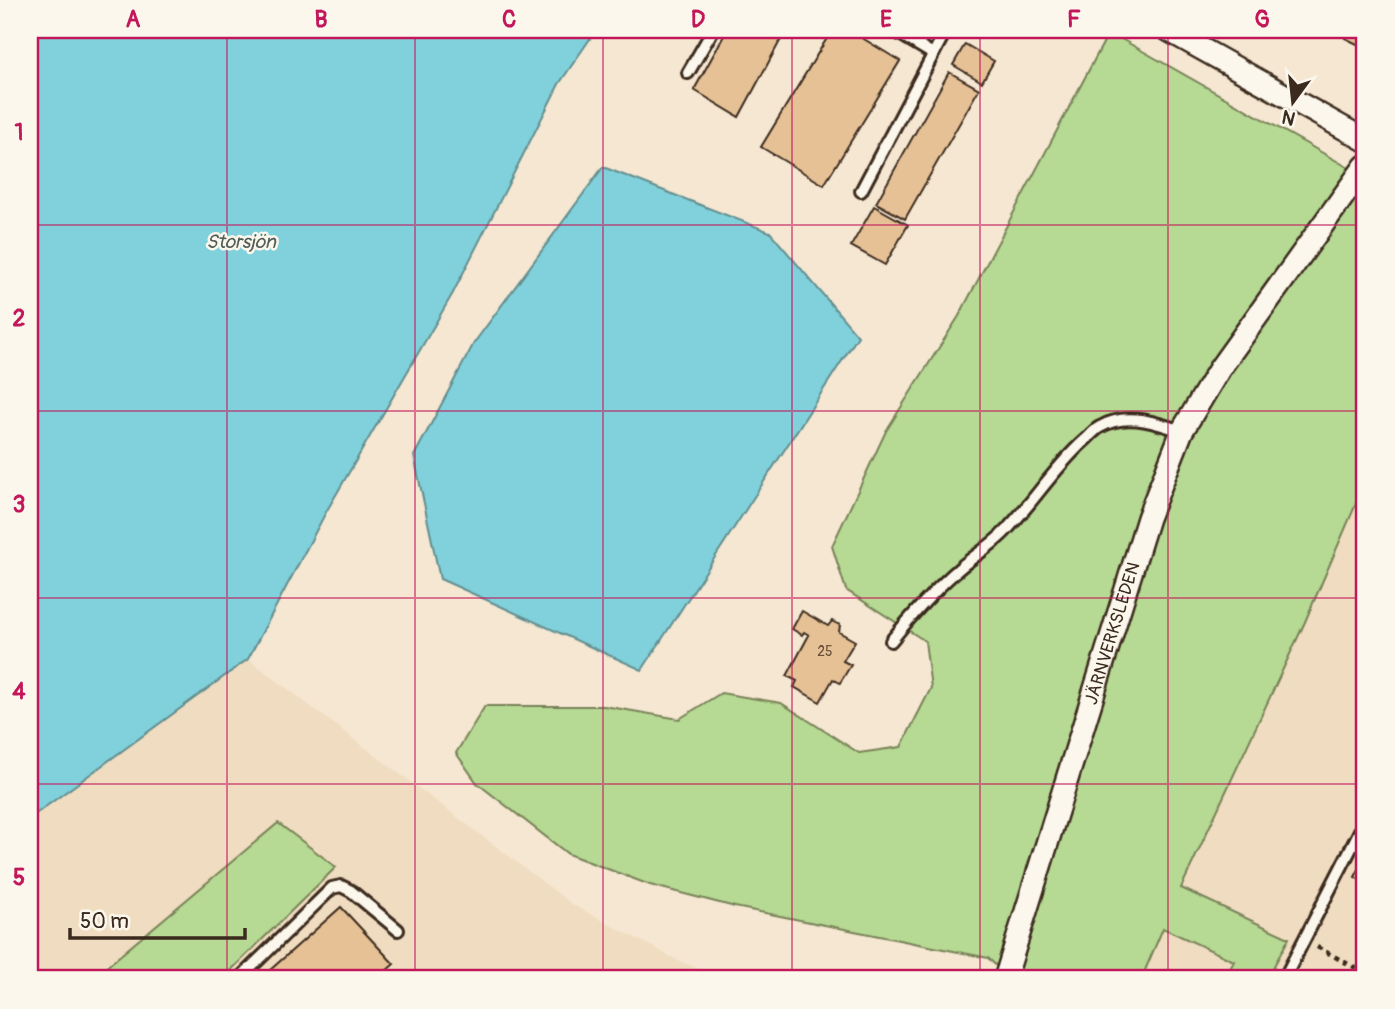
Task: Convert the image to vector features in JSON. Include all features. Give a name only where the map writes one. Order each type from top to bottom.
[{"type":"street","points":[[1168,30],[1365,140]]},
{"type":"street","name":"JÄRNVERKSLEDEN","points":[[1005,979],[1148,518],[1182,431],[1220,368],[1262,307],[1365,166]]},
{"type":"lane","points":[[688,73],[713,30]]},
{"type":"lane","points":[[892,30],[933,54]]},
{"type":"lane","points":[[861,191],[946,30]]},
{"type":"lane","points":[[891,641],[918,608],[961,567],[988,548],[1010,527],[1062,462],[1100,427],[1119,419],[1147,420],[1182,431]]},
{"type":"lane","points":[[1284,979],[1365,821]]},
{"type":"lane","points":[[239,979],[332,888],[341,886],[351,891],[398,930]]},
{"type":"path","points":[[1304,940],[1365,973]]},
{"type":"shaded area","points":[[1365,483],[1365,979],[1141,979],[1304,624]]},
{"type":"shaded area","points":[[248,659],[573,905],[679,961],[723,979],[30,979],[30,818]]},
{"type":"green space","points":[[1109,32],[1365,177],[1365,483],[1304,624],[1181,888],[1289,938],[1267,979],[1225,979],[1234,961],[1163,928],[1143,975],[1153,979],[1010,979],[988,958],[735,907],[650,885],[568,854],[477,783],[456,753],[485,706],[604,706],[679,719],[721,693],[781,703],[859,753],[901,747],[931,688],[925,641],[846,590],[832,546],[886,431],[959,316]]},
{"type":"green space","points":[[278,823],[336,867],[222,979],[92,979]]},
{"type":"water","name":"Storsjön","points":[[30,30],[596,30],[559,84],[453,293],[326,512],[248,659],[30,818]]},
{"type":"water","points":[[603,167],[770,232],[858,336],[642,670],[440,579],[414,456],[474,343]]},
{"type":"building","points":[[727,30],[786,30],[739,117],[694,90]]},
{"type":"building","points":[[832,30],[849,30],[900,61],[824,185],[761,147]]},
{"type":"building","points":[[1349,30],[1365,30],[1365,48],[1345,38]]},
{"type":"building","points":[[965,44],[994,61],[982,82],[953,65]]},
{"type":"building","points":[[949,72],[979,89],[905,219],[876,203]]},
{"type":"building","points":[[874,206],[908,225],[885,265],[851,246]]},
{"type":"building","points":[[1365,379],[1365,396],[1357,389]]},
{"type":"building","points":[[802,611],[828,626],[832,621],[840,625],[839,632],[855,641],[843,661],[851,665],[840,683],[833,679],[820,702],[794,687],[797,681],[787,676],[809,635],[804,632],[802,635],[792,629]]},
{"type":"building","points":[[1365,858],[1365,883],[1355,877]]},
{"type":"building","points":[[341,907],[394,964],[377,979],[260,979]]}]
